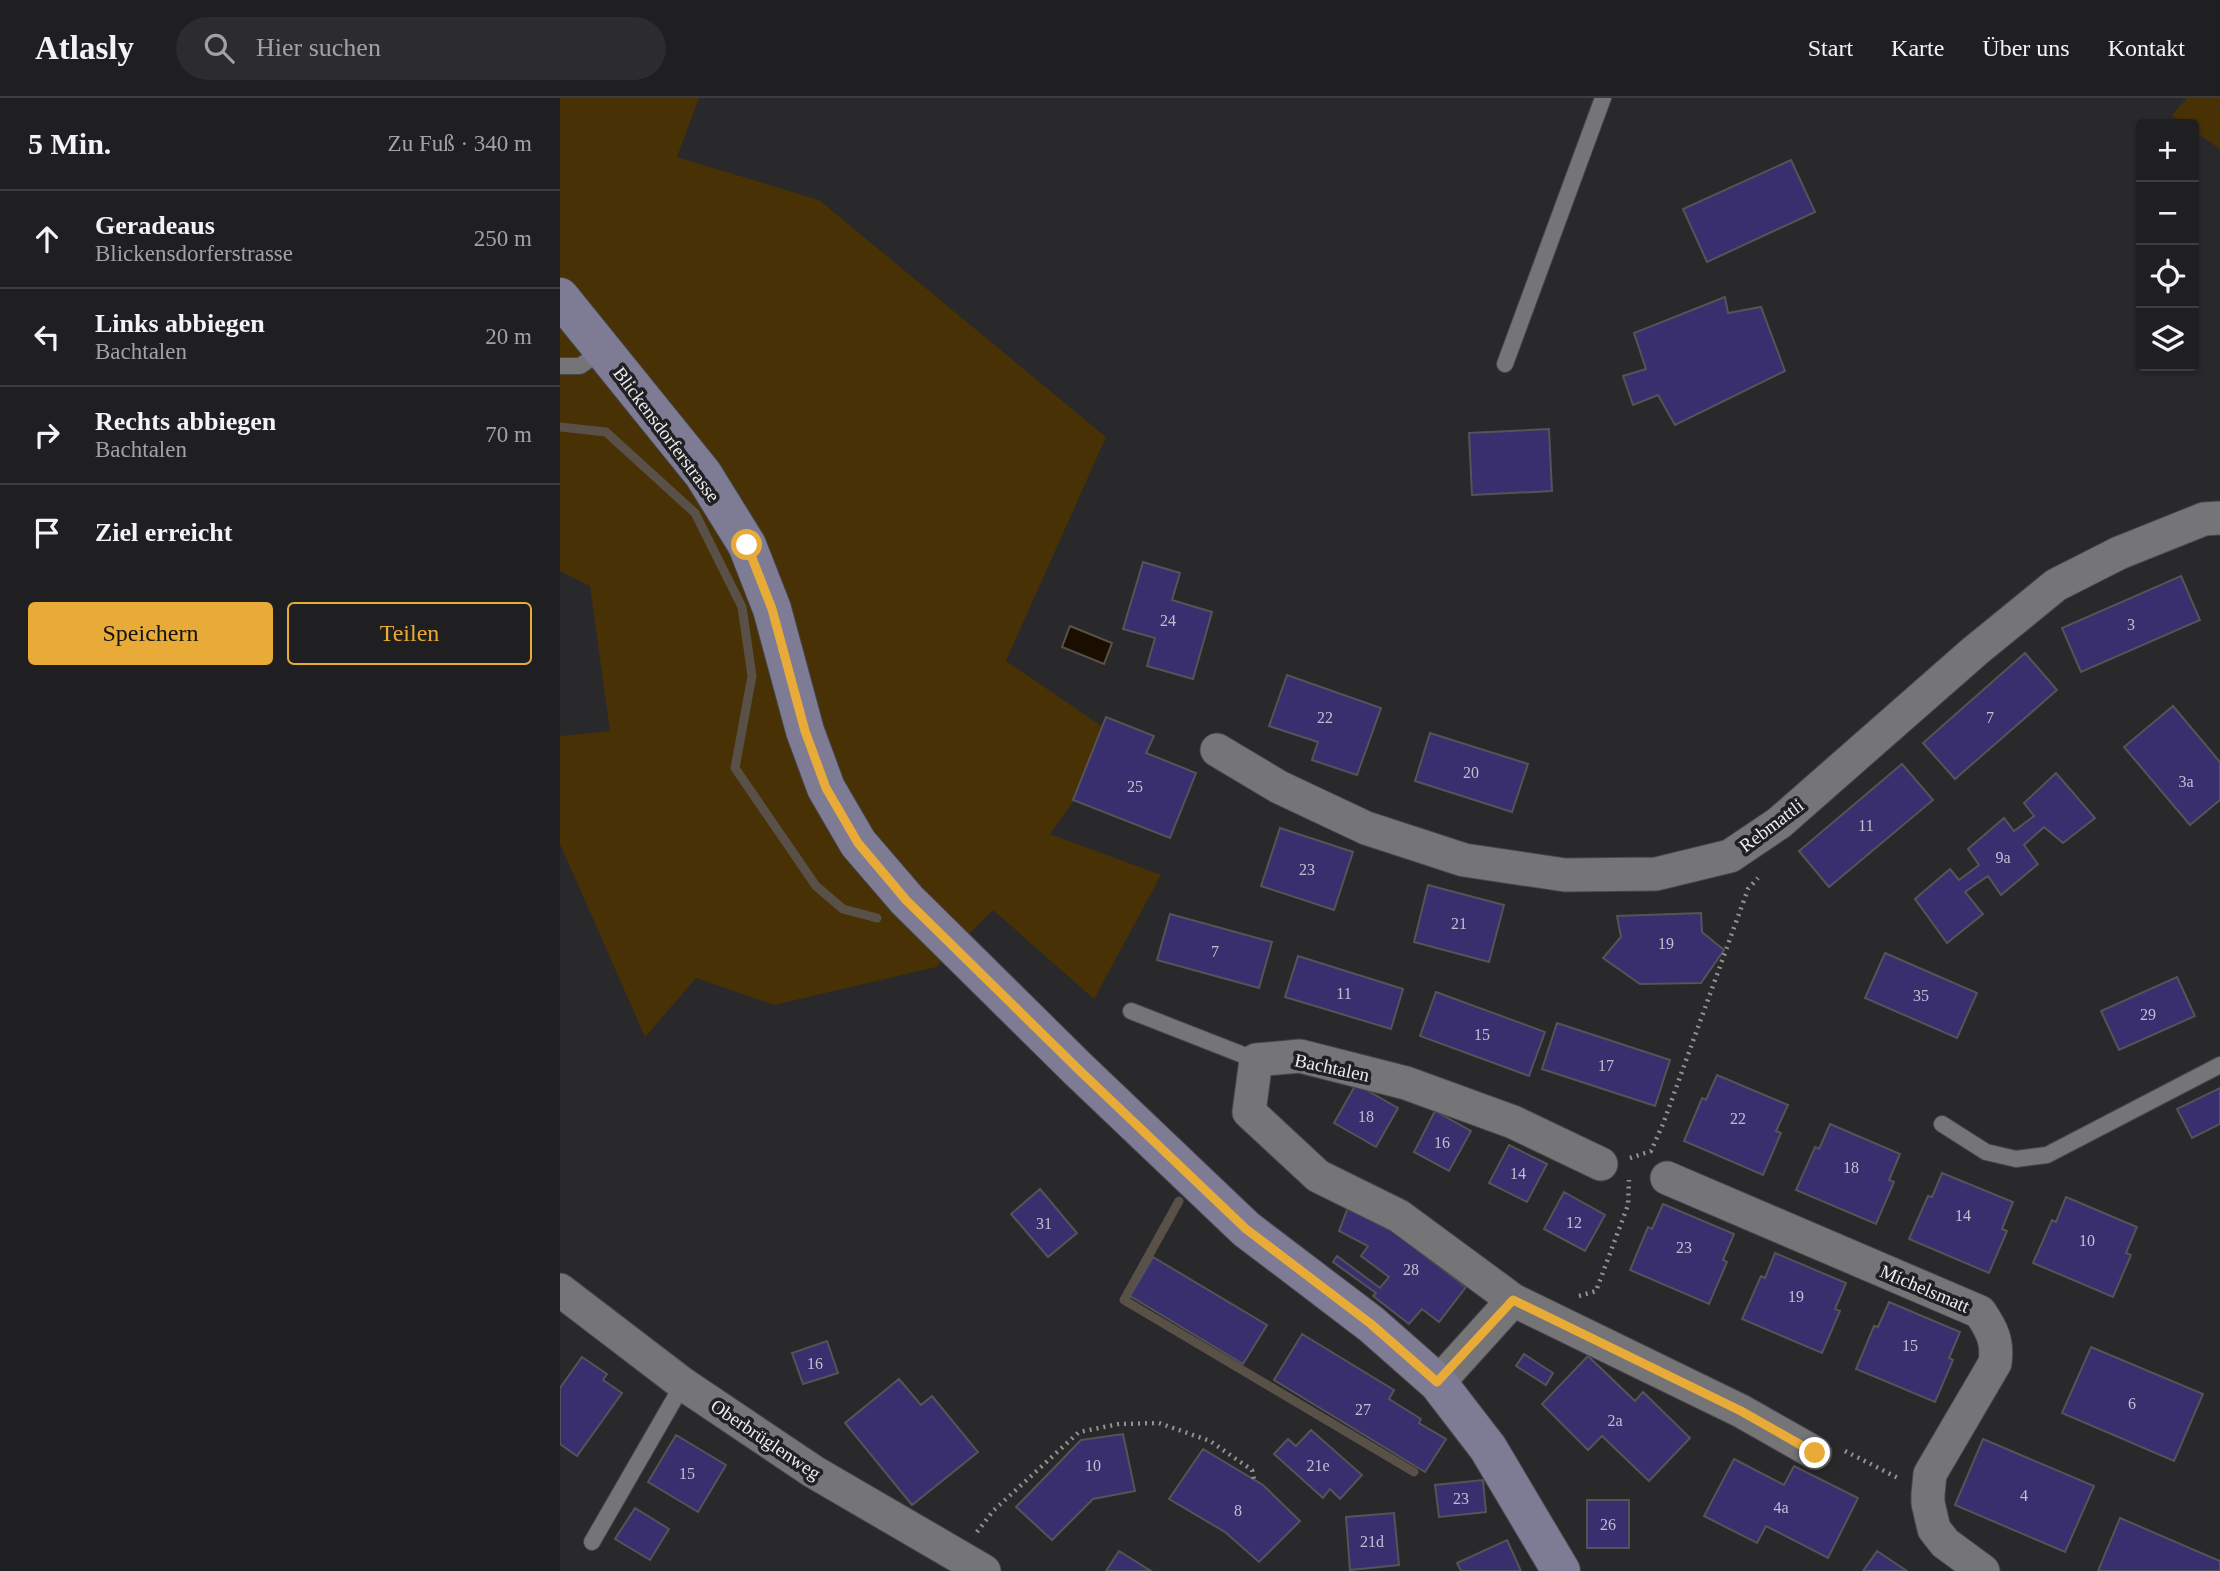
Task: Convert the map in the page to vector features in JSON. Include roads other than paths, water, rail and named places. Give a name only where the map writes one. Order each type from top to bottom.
[{"type":"street","name":"Blickensdorferstrasse","points":[[560,297],[703,474],[747,545],[772,609],[805,731],[826,788],[858,843],[906,900],[1246,1229],[1371,1324],[1437,1382],[1488,1448],[1561,1571]]},
{"type":"street","name":"Rebmattli","points":[[1217,750],[1279,787],[1366,828],[1464,860],[1565,875],[1656,874],[1730,856],[1779,824],[1975,651],[2056,585],[2119,553],[2204,519],[2220,519]]},
{"type":"street","name":"Bachtalen","points":[[1256,1060],[1300,1056],[1406,1083],[1513,1122],[1609,1167]]},
{"type":"street","points":[[1256,1060],[1249,1112],[1318,1176],[1399,1216],[1513,1300],[1741,1411],[1815,1453]]},
{"type":"street","name":"Michelsmatt","points":[[1667,1178],[1980,1312],[1993,1331],[1997,1346],[1995,1363],[1930,1474],[1928,1503],[1934,1529],[1945,1543],[1983,1571]]},
{"type":"street","name":"Oberbrüglenweg","points":[[560,1290],[683,1384],[814,1472],[978,1567]]},
{"type":"street","points":[[1437,1382],[1513,1300]]},
{"type":"lane","points":[[1506,364],[1603,98]]},
{"type":"lane","points":[[560,366],[580,366],[603,350]]},
{"type":"lane","points":[[1131,1011],[1256,1060]]},
{"type":"lane","points":[[1942,1124],[1986,1152],[2016,1159],[2047,1155],[2220,1065]]},
{"type":"lane","points":[[592,1542],[683,1384]]},
{"type":"waterway","points":[[560,427],[606,432],[695,513],[742,607],[752,676],[735,768],[816,886],[843,909],[877,918]]},
{"type":"waterway","points":[[1179,1201],[1124,1300],[1414,1472]]}]
